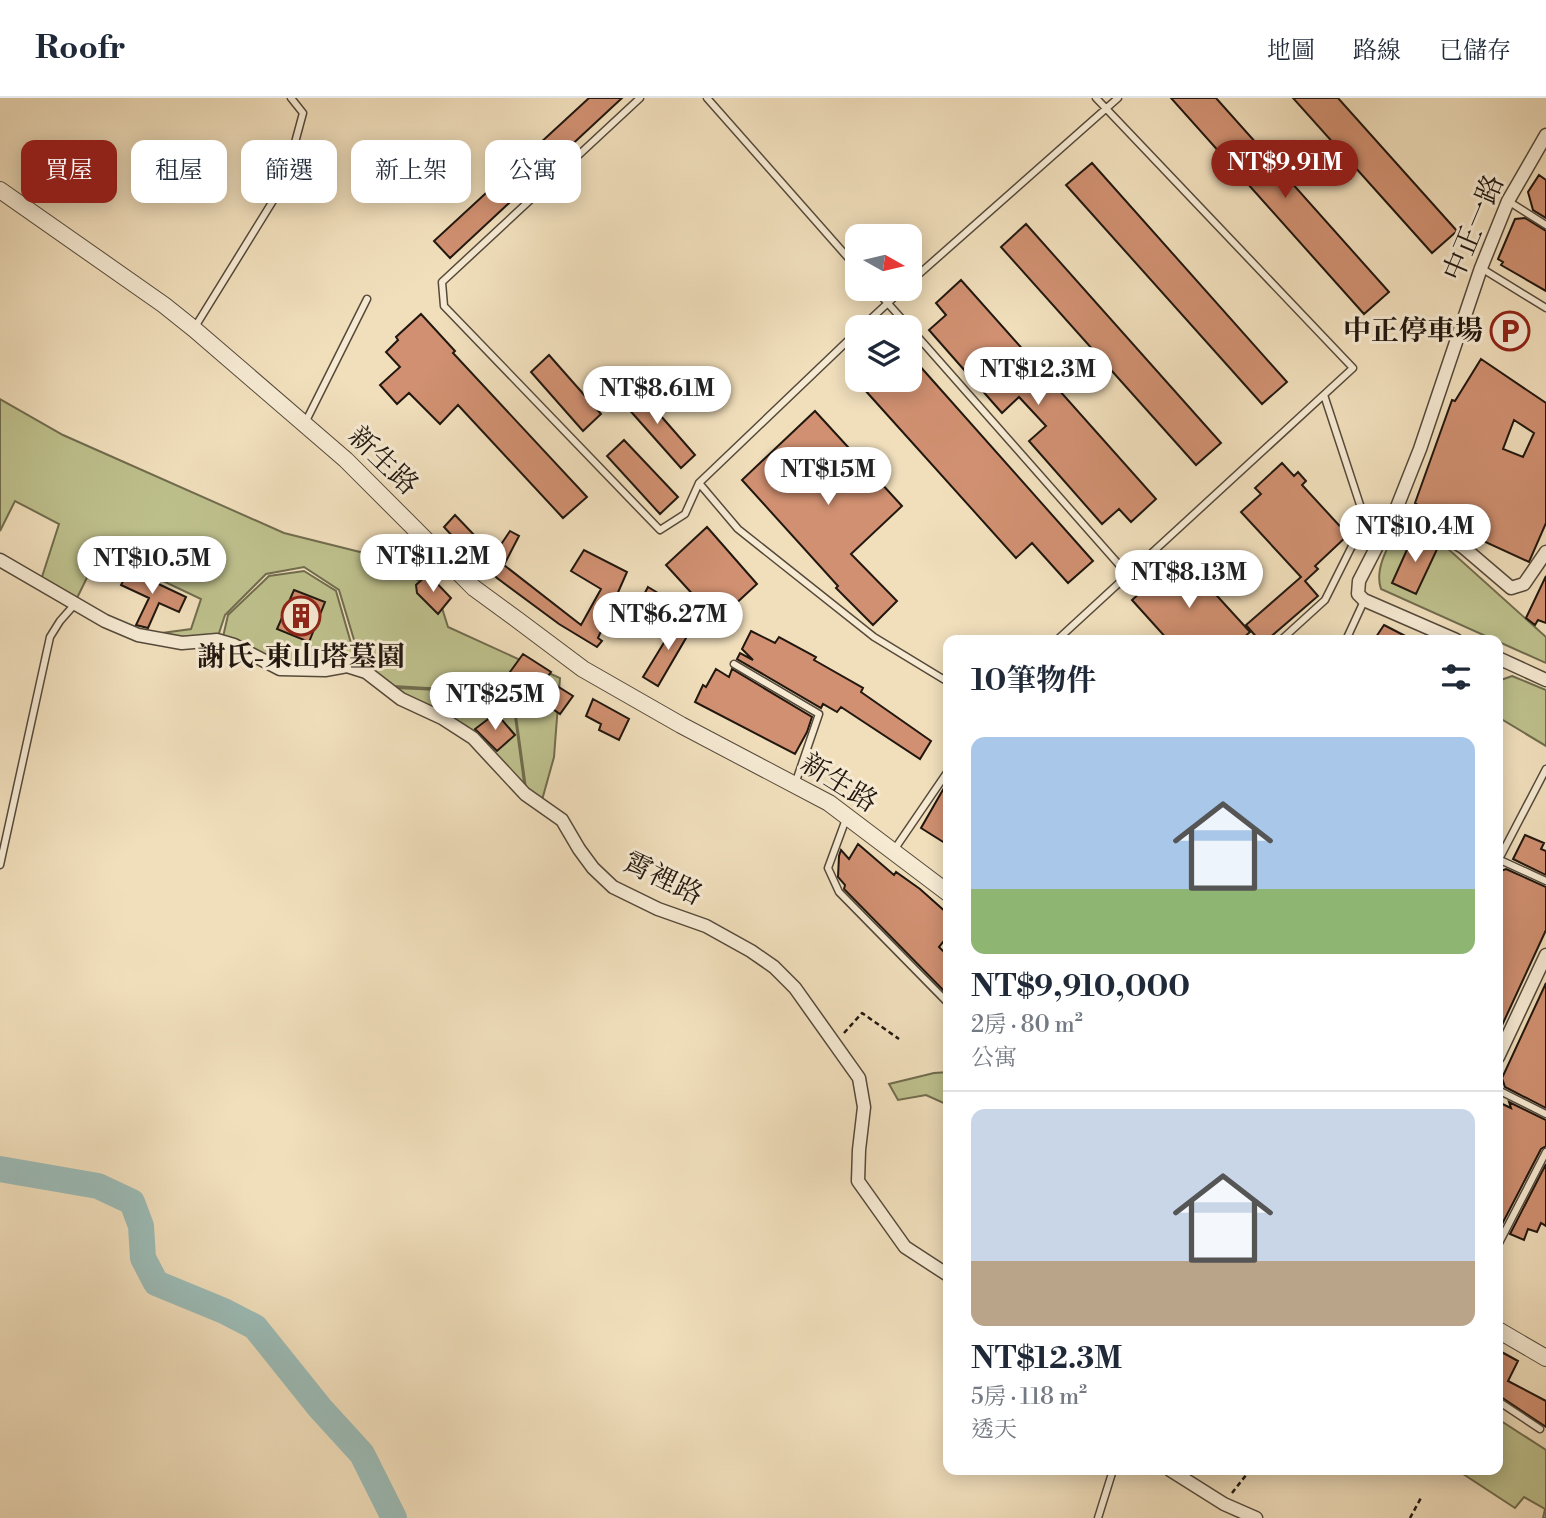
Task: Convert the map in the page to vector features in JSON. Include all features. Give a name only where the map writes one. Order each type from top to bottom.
[{"type":"street","name":"中正一路","points":[[1364,600],[1358,594],[1359,581],[1397,508],[1420,449],[1481,268],[1508,201],[1546,135]]},
{"type":"street","name":"新生路","points":[[0,190],[194,329],[346,460],[474,588],[583,669],[681,725],[829,803],[943,889]]},
{"type":"street","points":[[1397,508],[1463,547],[1511,588],[1524,584],[1546,552]]},
{"type":"street","name":"霄裡路","points":[[0,560],[105,621],[138,635],[182,643],[217,640],[234,645],[280,669],[325,670],[347,666],[366,672],[401,699],[442,718],[473,738],[525,794],[562,820],[593,868],[613,887],[658,909],[706,926],[774,967],[795,988],[859,1078],[864,1107],[858,1181],[905,1247],[943,1272]]},
{"type":"street","points":[[1364,600],[1444,635]]},
{"type":"street","points":[[1503,664],[1546,680]]},
{"type":"street","points":[[1503,1045],[1546,955]]},
{"type":"street","points":[[1503,1333],[1546,1358]]},
{"type":"street","points":[[1178,1475],[1224,1504],[1256,1518]]},
{"type":"lane","points":[[194,329],[284,183],[303,113],[291,98]]},
{"type":"lane","points":[[640,98],[442,282],[443,306],[660,530],[685,514],[699,482],[845,343]]},
{"type":"lane","points":[[706,98],[845,254]]},
{"type":"lane","points":[[1063,635],[1353,368],[1096,98]]},
{"type":"lane","points":[[922,271],[1118,98]]},
{"type":"lane","points":[[1508,201],[1546,225]]},
{"type":"lane","points":[[1481,268],[1546,308]]},
{"type":"lane","points":[[304,423],[367,299]]},
{"type":"lane","points":[[875,315],[888,303],[899,315]]},
{"type":"lane","points":[[922,342],[1129,576]]},
{"type":"lane","points":[[1286,635],[1325,600],[1365,520],[1324,395]]},
{"type":"lane","points":[[699,482],[738,529],[874,637],[943,679]]},
{"type":"lane","points":[[1348,635],[1364,600]]},
{"type":"lane","points":[[0,865],[50,637],[76,603]]},
{"type":"lane","points":[[734,664],[819,714],[795,785]]},
{"type":"lane","points":[[1503,851],[1546,769]]},
{"type":"lane","points":[[894,851],[943,778]]},
{"type":"lane","points":[[847,817],[828,867],[839,892],[943,998]]},
{"type":"lane","points":[[1503,862],[1546,881]]},
{"type":"lane","points":[[1503,1092],[1546,1114]]},
{"type":"lane","points":[[1503,1235],[1546,1152]]},
{"type":"lane","points":[[1503,1404],[1540,1429]]},
{"type":"lane","points":[[1098,1518],[1111,1475]]},
{"type":"path","points":[[836,1044],[862,1013],[899,1039]]},
{"type":"path","points":[[1224,1504],[1246,1475]]},
{"type":"path","points":[[1410,1518],[1422,1496]]},
{"type":"green space","points":[[0,399],[63,435],[284,533],[380,557],[437,592],[448,627],[560,678],[554,757],[542,800],[526,788],[516,716],[462,690],[393,686],[361,663],[339,590],[304,567],[266,574],[225,615],[218,636],[182,642],[147,635],[191,629],[201,599],[100,551],[76,600],[41,580],[59,524],[15,501],[0,531]]},
{"type":"green space","points":[[1409,516],[1416,520],[1546,637],[1546,663],[1503,644],[1503,635],[1484,635],[1381,589],[1379,580],[1382,562],[1403,518]]},
{"type":"green space","points":[[304,571],[336,591],[357,664],[289,667],[223,637],[228,615],[269,576]]},
{"type":"green space","points":[[1512,676],[1546,690],[1546,746],[1503,720],[1503,679]]},
{"type":"green space","points":[[395,688],[462,691],[515,716],[525,790],[472,733]]},
{"type":"green space","points":[[943,1072],[943,1103],[926,1095],[898,1100],[889,1084]]},
{"type":"green space","points":[[1503,1422],[1546,1450],[1546,1518],[1543,1518],[1545,1509],[1524,1497],[1515,1508],[1465,1475],[1503,1475]]},
{"type":"building","points":[[589,98],[622,98],[577,140],[543,140]]},
{"type":"building","points":[[1171,98],[1216,98],[1389,292],[1364,314]]},
{"type":"building","points":[[1293,98],[1338,98],[1457,231],[1432,253]]},
{"type":"building","points":[[1092,163],[1287,382],[1262,404],[1066,185]]},
{"type":"building","points":[[1539,175],[1546,180],[1546,218],[1533,210],[1528,192]]},
{"type":"building","points":[[485,194],[485,203],[509,203],[450,258],[434,241]]},
{"type":"building","points":[[1525,218],[1546,231],[1546,291],[1501,265],[1503,262],[1498,259],[1515,219]]},
{"type":"building","points":[[1026,224],[1221,443],[1196,465],[1001,247]]},
{"type":"building","points":[[961,280],[1156,499],[1131,522],[1119,509],[1102,524],[1029,441],[1046,426],[1019,397],[1002,413],[929,330],[946,315],[936,303]]},
{"type":"building","points":[[421,314],[455,351],[453,353],[587,497],[563,518],[458,405],[440,424],[409,393],[397,404],[380,385],[400,367],[386,352],[398,340],[396,337]]},
{"type":"building","points":[[549,355],[601,414],[583,431],[531,372]]},
{"type":"building","points":[[1481,359],[1546,403],[1546,523],[1529,562],[1481,540],[1486,524],[1467,515],[1461,532],[1415,503],[1452,400],[1455,401]],"holes":[[[1514,420],[1534,433],[1523,457],[1503,449]]]},
{"type":"building","points":[[922,369],[1093,561],[1068,583],[1032,543],[1016,558],[867,392],[922,392]]},
{"type":"building","points":[[633,384],[695,455],[681,468],[618,397]]},
{"type":"building","points":[[815,411],[902,506],[851,554],[897,601],[873,625],[836,588],[838,586],[742,480]]},
{"type":"building","points":[[624,440],[678,497],[660,514],[607,456]]},
{"type":"building","points":[[1282,463],[1294,476],[1298,472],[1306,481],[1302,485],[1348,535],[1315,566],[1318,569],[1305,581],[1318,596],[1273,635],[1255,635],[1246,625],[1301,577],[1241,512],[1261,494],[1255,488]]},
{"type":"building","points":[[455,515],[477,538],[475,540],[478,543],[470,551],[467,548],[465,550],[444,527]]},
{"type":"building","points":[[707,527],[757,584],[717,621],[666,565]]},
{"type":"building","points":[[510,531],[519,536],[504,565],[581,625],[601,589],[571,571],[584,550],[627,572],[598,638],[602,641],[597,647],[559,624],[488,569],[500,555],[496,552]]},
{"type":"building","points":[[1414,534],[1439,545],[1416,594],[1392,583]]},
{"type":"building","points":[[1188,564],[1250,632],[1247,635],[1164,635],[1132,600],[1159,576],[1166,584]]},
{"type":"building","points":[[129,570],[186,597],[179,612],[159,603],[148,628],[136,625],[149,598],[121,585]]},
{"type":"building","points":[[428,574],[451,598],[438,614],[417,593],[416,585]]},
{"type":"building","points":[[1546,576],[1546,623],[1538,620],[1535,625],[1526,618]]},
{"type":"building","points":[[648,587],[673,602],[664,619],[639,604]]},
{"type":"building","name":"謝氏-東山塔墓園","points":[[294,590],[325,602],[309,642],[277,629]]},
{"type":"building","points":[[679,618],[693,626],[658,686],[643,677]]},
{"type":"building","points":[[1384,625],[1403,635],[1377,635]]},
{"type":"building","points":[[751,631],[775,643],[779,637],[816,657],[814,660],[863,688],[861,692],[931,741],[920,759],[841,707],[837,712],[823,704],[821,708],[737,659],[740,653],[753,660],[742,649]]},
{"type":"building","points":[[523,654],[551,672],[546,679],[573,696],[560,714],[550,707],[544,698],[546,695],[510,672]]},
{"type":"building","points":[[716,669],[729,677],[732,669],[812,717],[795,754],[695,702],[703,685],[706,687]]},
{"type":"building","points":[[593,699],[629,719],[619,740],[599,730],[601,724],[586,716]]},
{"type":"building","points":[[496,713],[515,735],[497,751],[475,729]]},
{"type":"building","points":[[943,790],[943,842],[921,828]]},
{"type":"building","points":[[1525,835],[1544,843],[1541,849],[1546,851],[1546,875],[1513,859]]},
{"type":"building","points":[[858,844],[894,875],[896,872],[943,910],[943,942],[939,947],[943,951],[943,990],[844,889],[845,885],[838,877],[841,850],[849,859]]},
{"type":"building","points":[[1506,869],[1546,887],[1546,930],[1503,1023],[1503,870]]},
{"type":"building","points":[[1546,983],[1546,1108],[1505,1087],[1503,1076]]},
{"type":"building","points":[[1509,1102],[1546,1120],[1546,1146],[1541,1149],[1503,1222],[1503,1104],[1511,1108]]},
{"type":"building","points":[[1546,1164],[1546,1226],[1541,1223],[1537,1232],[1528,1229],[1524,1240],[1510,1234]]},
{"type":"building","points":[[1503,1353],[1518,1361],[1508,1381],[1546,1401],[1546,1427],[1503,1398]]},
{"type":"waterway","points":[[0,1169],[98,1186],[132,1202],[141,1226],[143,1258],[156,1283],[255,1327],[320,1408],[362,1454],[394,1518]]},
{"type":"place","name":"中正停車場","points":[[1510,331]]},
{"type":"place","name":"謝氏-東山塔墓園","points":[[301,616]]}]
